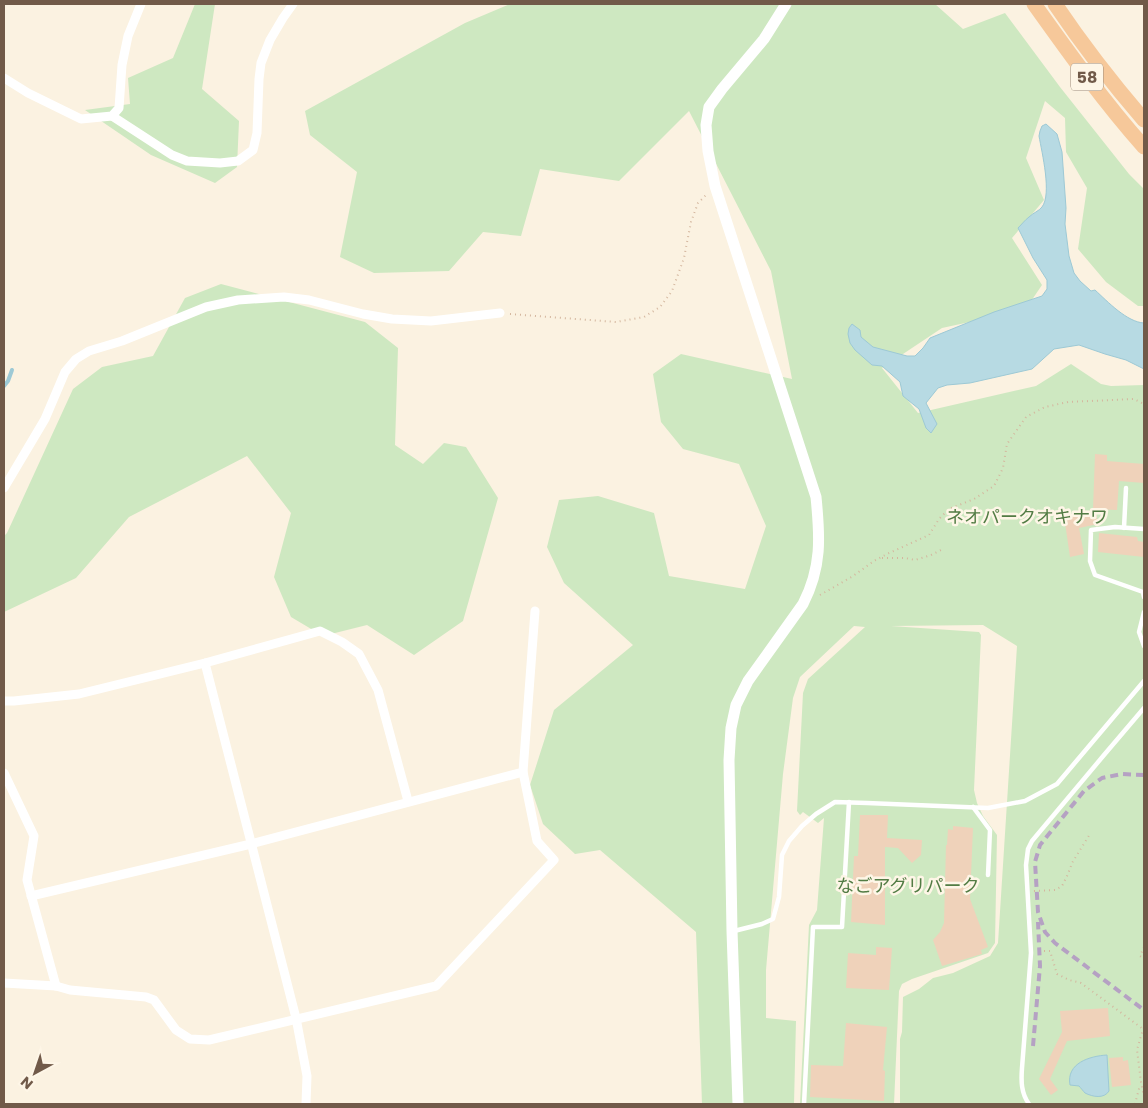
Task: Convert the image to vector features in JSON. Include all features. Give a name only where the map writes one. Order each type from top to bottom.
[{"type":"highway","name":"58","points":[[1034,4],[1119,119],[1144,147]]},
{"type":"highway","name":"58","points":[[1055,4],[1102,69],[1144,120]]},
{"type":"street","points":[[112,116],[119,108],[122,65],[128,36],[142,4]]},
{"type":"street","points":[[4,78],[28,93],[81,119],[112,116],[172,155],[187,161],[220,164],[238,161],[253,150],[257,133],[258,79],[261,63],[270,40],[293,4]]},
{"type":"street","points":[[738,1104],[729,760],[733,720],[736,705],[748,681],[809,592],[815,575],[819,553],[819,526],[816,497],[715,186],[708,151],[706,125],[709,108],[722,89],[764,39],[786,4]]},
{"type":"street","points":[[4,488],[44,419],[65,372],[76,359],[89,351],[122,341],[206,307],[238,300],[284,297],[309,300],[363,314],[392,319],[431,321],[500,313]]},
{"type":"street","points":[[4,983],[56,986],[70,990],[146,997],[154,1000],[176,1030],[190,1039],[209,1040],[436,986],[554,860],[537,842],[523,772],[535,610]]},
{"type":"street","points":[[4,701],[79,694],[205,663],[320,631],[342,642],[359,654],[378,690],[408,801]]},
{"type":"street","points":[[205,663],[296,1018],[307,1076],[306,1104]]},
{"type":"street","points":[[31,896],[251,844],[523,772]]},
{"type":"street","points":[[4,773],[34,836],[27,880],[56,986]]},
{"type":"lane","points":[[1124,528],[1126,488]]},
{"type":"lane","points":[[1144,529],[1115,527],[1091,530],[1090,561],[1094,575],[1143,592],[1144,597]]},
{"type":"lane","points":[[1144,612],[1139,632],[1144,646]]},
{"type":"lane","points":[[732,931],[762,924],[772,919],[779,897],[782,855],[789,841],[816,814],[835,802],[988,808],[1025,801],[1057,784],[1144,681]]},
{"type":"lane","points":[[1029,1104],[1021,1087],[1030,953],[1026,865],[1028,849],[1032,841],[1144,708]]},
{"type":"lane","points":[[804,1104],[812,927],[842,926],[849,802]]},
{"type":"lane","points":[[973,807],[990,830],[988,876]]},
{"type":"path","points":[[500,313],[616,322],[644,317],[660,307],[672,290],[684,258],[691,222],[698,203],[715,186]]},
{"type":"path","points":[[802,604],[880,558],[929,535],[948,509],[974,499],[994,486],[1003,468],[1007,444],[1026,417],[1045,407],[1068,402],[1134,399],[1144,404]]},
{"type":"path","points":[[880,558],[906,558],[914,560],[941,550]]},
{"type":"path","points":[[1027,892],[1055,890],[1062,886],[1072,863],[1090,834]]},
{"type":"path","points":[[1144,947],[1140,956],[1144,959]]},
{"type":"path","points":[[1030,953],[1050,951],[1056,974],[1068,980],[1081,983],[1144,1028],[1137,1050],[1144,1097]]},
{"type":"path","points":[[1135,1104],[1141,1082]]},
{"type":"green space","points":[[195,4],[215,4],[202,89],[239,121],[237,167],[215,183],[151,155],[85,110],[130,104],[128,78],[173,58]]},
{"type":"green space","points":[[510,4],[935,4],[963,29],[1005,13],[1060,87],[1129,174],[1144,189],[1144,306],[1138,306],[1106,282],[1078,249],[1087,188],[1066,152],[1065,118],[1045,101],[1026,158],[1044,200],[1012,238],[1042,285],[1025,310],[942,328],[882,368],[918,413],[1036,386],[1071,364],[1101,384],[1111,386],[1144,385],[1144,1104],[900,1104],[900,1039],[903,997],[919,989],[933,978],[953,973],[990,956],[998,943],[1017,646],[983,625],[891,626],[979,632],[981,635],[974,790],[983,816],[997,835],[995,943],[988,953],[902,984],[899,991],[894,1104],[800,1104],[809,925],[817,910],[824,818],[818,823],[803,812],[800,815],[797,811],[803,693],[808,679],[865,627],[854,626],[800,677],[793,698],[783,774],[766,970],[766,1018],[796,1021],[794,1104],[702,1104],[696,932],[600,850],[575,854],[543,824],[530,785],[554,710],[633,645],[564,583],[547,547],[559,500],[598,496],[654,513],[669,576],[745,589],[766,526],[739,464],[683,449],[661,422],[653,374],[681,354],[792,379],[771,271],[689,111],[619,181],[540,169],[521,236],[483,232],[449,271],[374,273],[340,257],[357,172],[310,135],[305,111],[465,23]]},
{"type":"green space","points":[[221,284],[365,322],[398,348],[395,445],[423,464],[444,443],[466,447],[498,498],[463,621],[414,655],[367,625],[323,636],[291,617],[274,577],[291,513],[247,456],[129,517],[76,578],[4,612],[4,536],[73,389],[102,367],[153,356],[185,298]]},
{"type":"water","points":[[1046,124],[1057,134],[1062,152],[1066,208],[1065,224],[1069,256],[1074,273],[1091,291],[1095,290],[1124,315],[1144,323],[1144,369],[1126,360],[1079,345],[1054,349],[1032,369],[938,388],[926,403],[937,424],[931,433],[926,428],[919,409],[903,396],[900,382],[882,366],[872,365],[855,350],[850,343],[849,328],[852,324],[860,330],[861,337],[873,347],[907,356],[915,356],[930,338],[994,312],[1042,296],[1047,289],[1047,280],[1033,258],[1018,228],[1042,207],[1045,201],[1046,183],[1039,136],[1042,126]]},
{"type":"water","points":[[1107,1055],[1109,1091],[1107,1094],[1091,1096],[1085,1093],[1079,1086],[1070,1085],[1070,1077],[1075,1066],[1087,1059]]},
{"type":"building","points":[[1095,454],[1107,455],[1107,461],[1144,464],[1144,483],[1119,481],[1117,510],[1093,509]]},
{"type":"building","points":[[1096,513],[1098,524],[1079,528],[1084,554],[1070,557],[1064,516]]},
{"type":"building","points":[[1099,533],[1137,537],[1138,541],[1144,542],[1144,557],[1098,552]]},
{"type":"building","points":[[860,815],[888,815],[887,838],[922,840],[921,855],[912,863],[898,848],[885,847],[885,925],[851,922],[854,856],[858,856]]},
{"type":"building","points":[[953,826],[973,828],[970,899],[988,947],[981,950],[982,954],[942,966],[933,940],[940,932],[944,923],[946,845],[948,829],[953,830]]},
{"type":"building","points":[[876,947],[892,948],[889,990],[846,988],[848,953],[876,955]]},
{"type":"building","points":[[1108,1008],[1110,1036],[1067,1041],[1050,1079],[1058,1090],[1051,1095],[1039,1079],[1062,1032],[1060,1011]]},
{"type":"building","points":[[846,1023],[887,1027],[883,1070],[885,1071],[884,1101],[810,1097],[811,1065],[843,1066]]},
{"type":"building","points":[[1123,1057],[1123,1061],[1128,1060],[1131,1085],[1112,1087],[1109,1058]]},
{"type":"waterway","points":[[4,386],[12,370]]},
{"type":"railway","points":[[1144,775],[1122,774],[1102,778],[1084,791],[1040,845],[1035,862],[1038,912],[1045,932],[1055,943],[1144,1010]]},
{"type":"railway","points":[[1033,1046],[1040,966],[1038,922]]},
{"type":"park label","name":"ネオパークオキナワ","points":[[1027,517]]},
{"type":"park label","name":"なごアグリパーク","points":[[908,886]]}]
